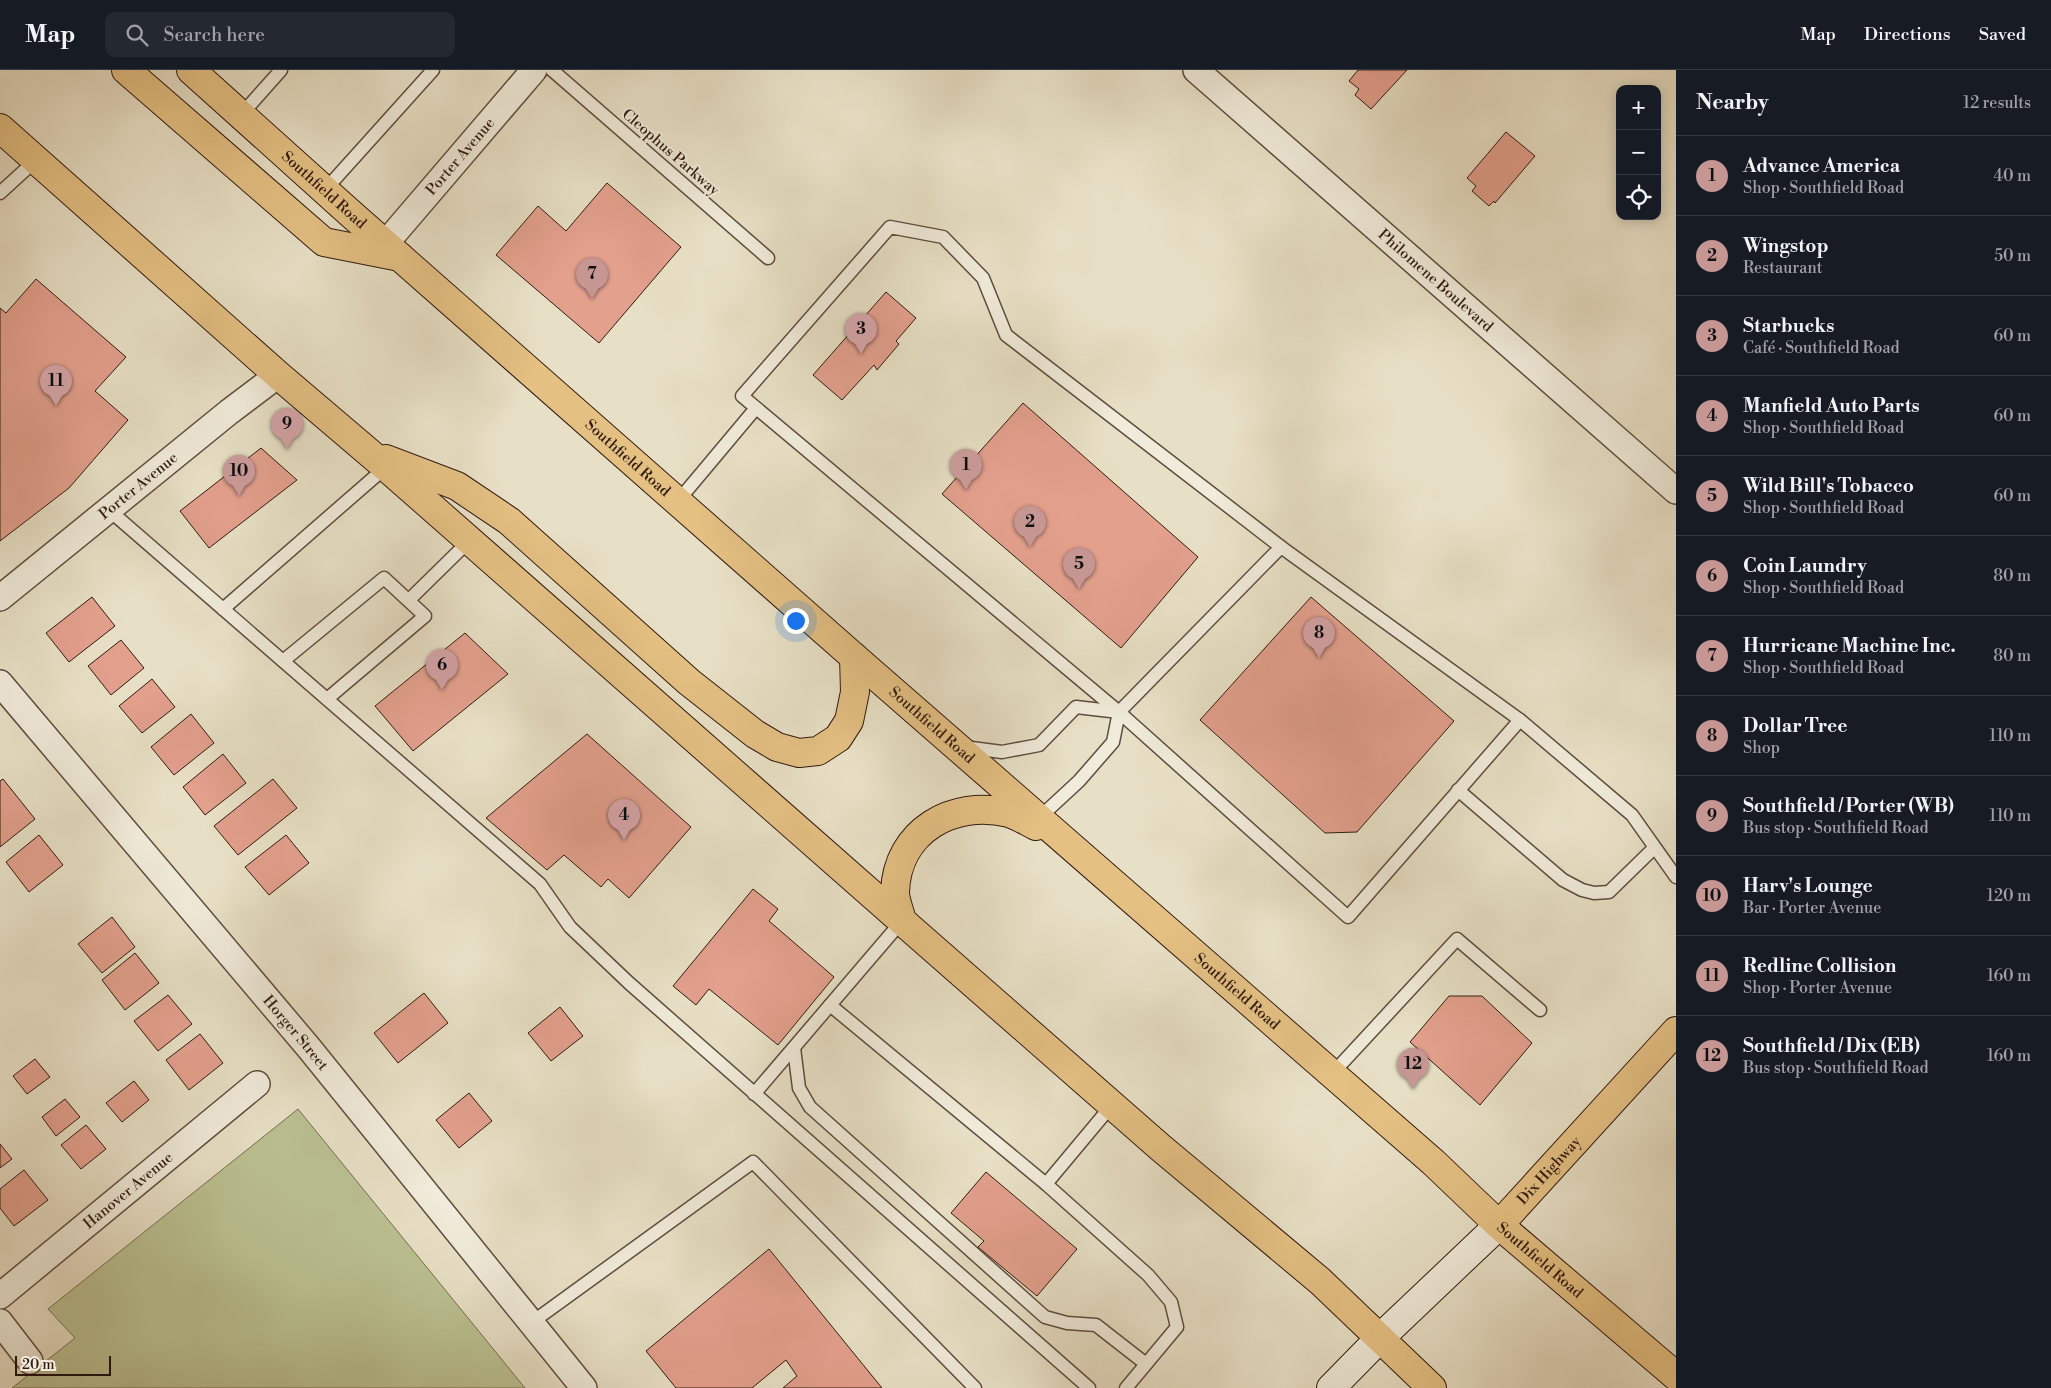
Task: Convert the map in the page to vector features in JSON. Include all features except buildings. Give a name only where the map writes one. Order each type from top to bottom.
[{"type":"main road","points":[[126,70],[324,242],[394,250]]},
{"type":"main road","name":"Southfield Road","points":[[191,70],[854,657],[1433,1162],[1499,1225],[1676,1376]]},
{"type":"main road","points":[[0,128],[278,375],[377,459],[1112,1105],[1320,1281],[1432,1388]]},
{"type":"main road","points":[[377,459],[457,486],[509,520],[690,682],[755,734],[777,747],[799,753],[818,751],[838,738],[848,721],[855,692],[854,657]]},
{"type":"main road","points":[[902,921],[895,894],[897,875],[905,850],[925,828],[952,814],[989,810],[1010,814],[1064,840]]},
{"type":"main road","name":"Dix Highway","points":[[1331,1388],[1380,1338],[1499,1225],[1676,1031]]},
{"type":"street","name":"Porter Avenue","points":[[394,250],[534,70]]},
{"type":"street","name":"Philomene Boulevard","points":[[1196,70],[1676,491]]},
{"type":"street","name":"Porter Avenue","points":[[0,598],[278,375]]},
{"type":"street","name":"Horger Street","points":[[0,683],[309,1048],[584,1388]]},
{"type":"street","name":"Hanover Avenue","points":[[0,1296],[257,1084]]},
{"type":"street","points":[[0,1322],[30,1361]]},
{"type":"lane","points":[[242,115],[281,70]]},
{"type":"lane","points":[[325,190],[433,70]]},
{"type":"lane","name":"Cleophus Parkway","points":[[552,70],[768,258]]},
{"type":"lane","points":[[0,193],[36,160]]},
{"type":"lane","points":[[1520,720],[1348,917],[1119,712],[742,396],[890,227],[943,237],[983,278],[1006,335],[1281,547],[1520,720],[1632,815],[1676,877]]},
{"type":"lane","points":[[678,501],[756,408]]},
{"type":"lane","points":[[223,609],[377,459]]},
{"type":"lane","points":[[109,510],[540,884],[570,927],[629,983],[1089,1388]]},
{"type":"lane","points":[[409,600],[469,541]]},
{"type":"lane","points":[[1039,818],[1079,781],[1113,742],[1119,712],[1281,547]]},
{"type":"lane","points":[[283,661],[384,578],[425,616],[327,699]]},
{"type":"lane","points":[[956,746],[1002,752],[1039,745],[1076,707],[1119,712]]},
{"type":"lane","points":[[1458,790],[1563,880],[1594,894],[1609,892],[1654,848]]},
{"type":"lane","points":[[754,1094],[902,921]]},
{"type":"lane","points":[[1332,1074],[1457,939],[1540,1010]]},
{"type":"lane","points":[[830,1005],[1046,1184],[1148,1275],[1171,1302],[1178,1327],[1126,1388]]},
{"type":"lane","points":[[794,1048],[799,1088],[810,1107],[1045,1317],[1067,1323],[1096,1325],[1146,1364]]},
{"type":"lane","points":[[1046,1184],[1112,1105]]},
{"type":"lane","points":[[531,1323],[753,1162],[974,1388]]},
{"type":"green space","points":[[298,1109],[525,1388],[12,1388],[75,1338],[48,1309]]},
{"type":"place","name":"Hurricane Machine Inc.","points":[[592,299]]},
{"type":"place","name":"Starbucks","points":[[861,354]]},
{"type":"place","name":"Redline Collision","points":[[56,406]]},
{"type":"place","name":"Southfield / Porter (WB)","points":[[287,449]]},
{"type":"place","name":"Advance America","points":[[966,490]]},
{"type":"place","name":"Harv's Lounge","points":[[239,496]]},
{"type":"place","name":"Wingstop","points":[[1030,547]]},
{"type":"place","name":"Wild Bill's Tobacco","points":[[1079,589]]},
{"type":"place","name":"Dollar Tree","points":[[1319,658]]},
{"type":"place","name":"Coin Laundry","points":[[442,690]]},
{"type":"place","name":"Manfield Auto Parts","points":[[624,840]]},
{"type":"place","name":"Southfield / Dix (EB)","points":[[1413,1089]]}]
